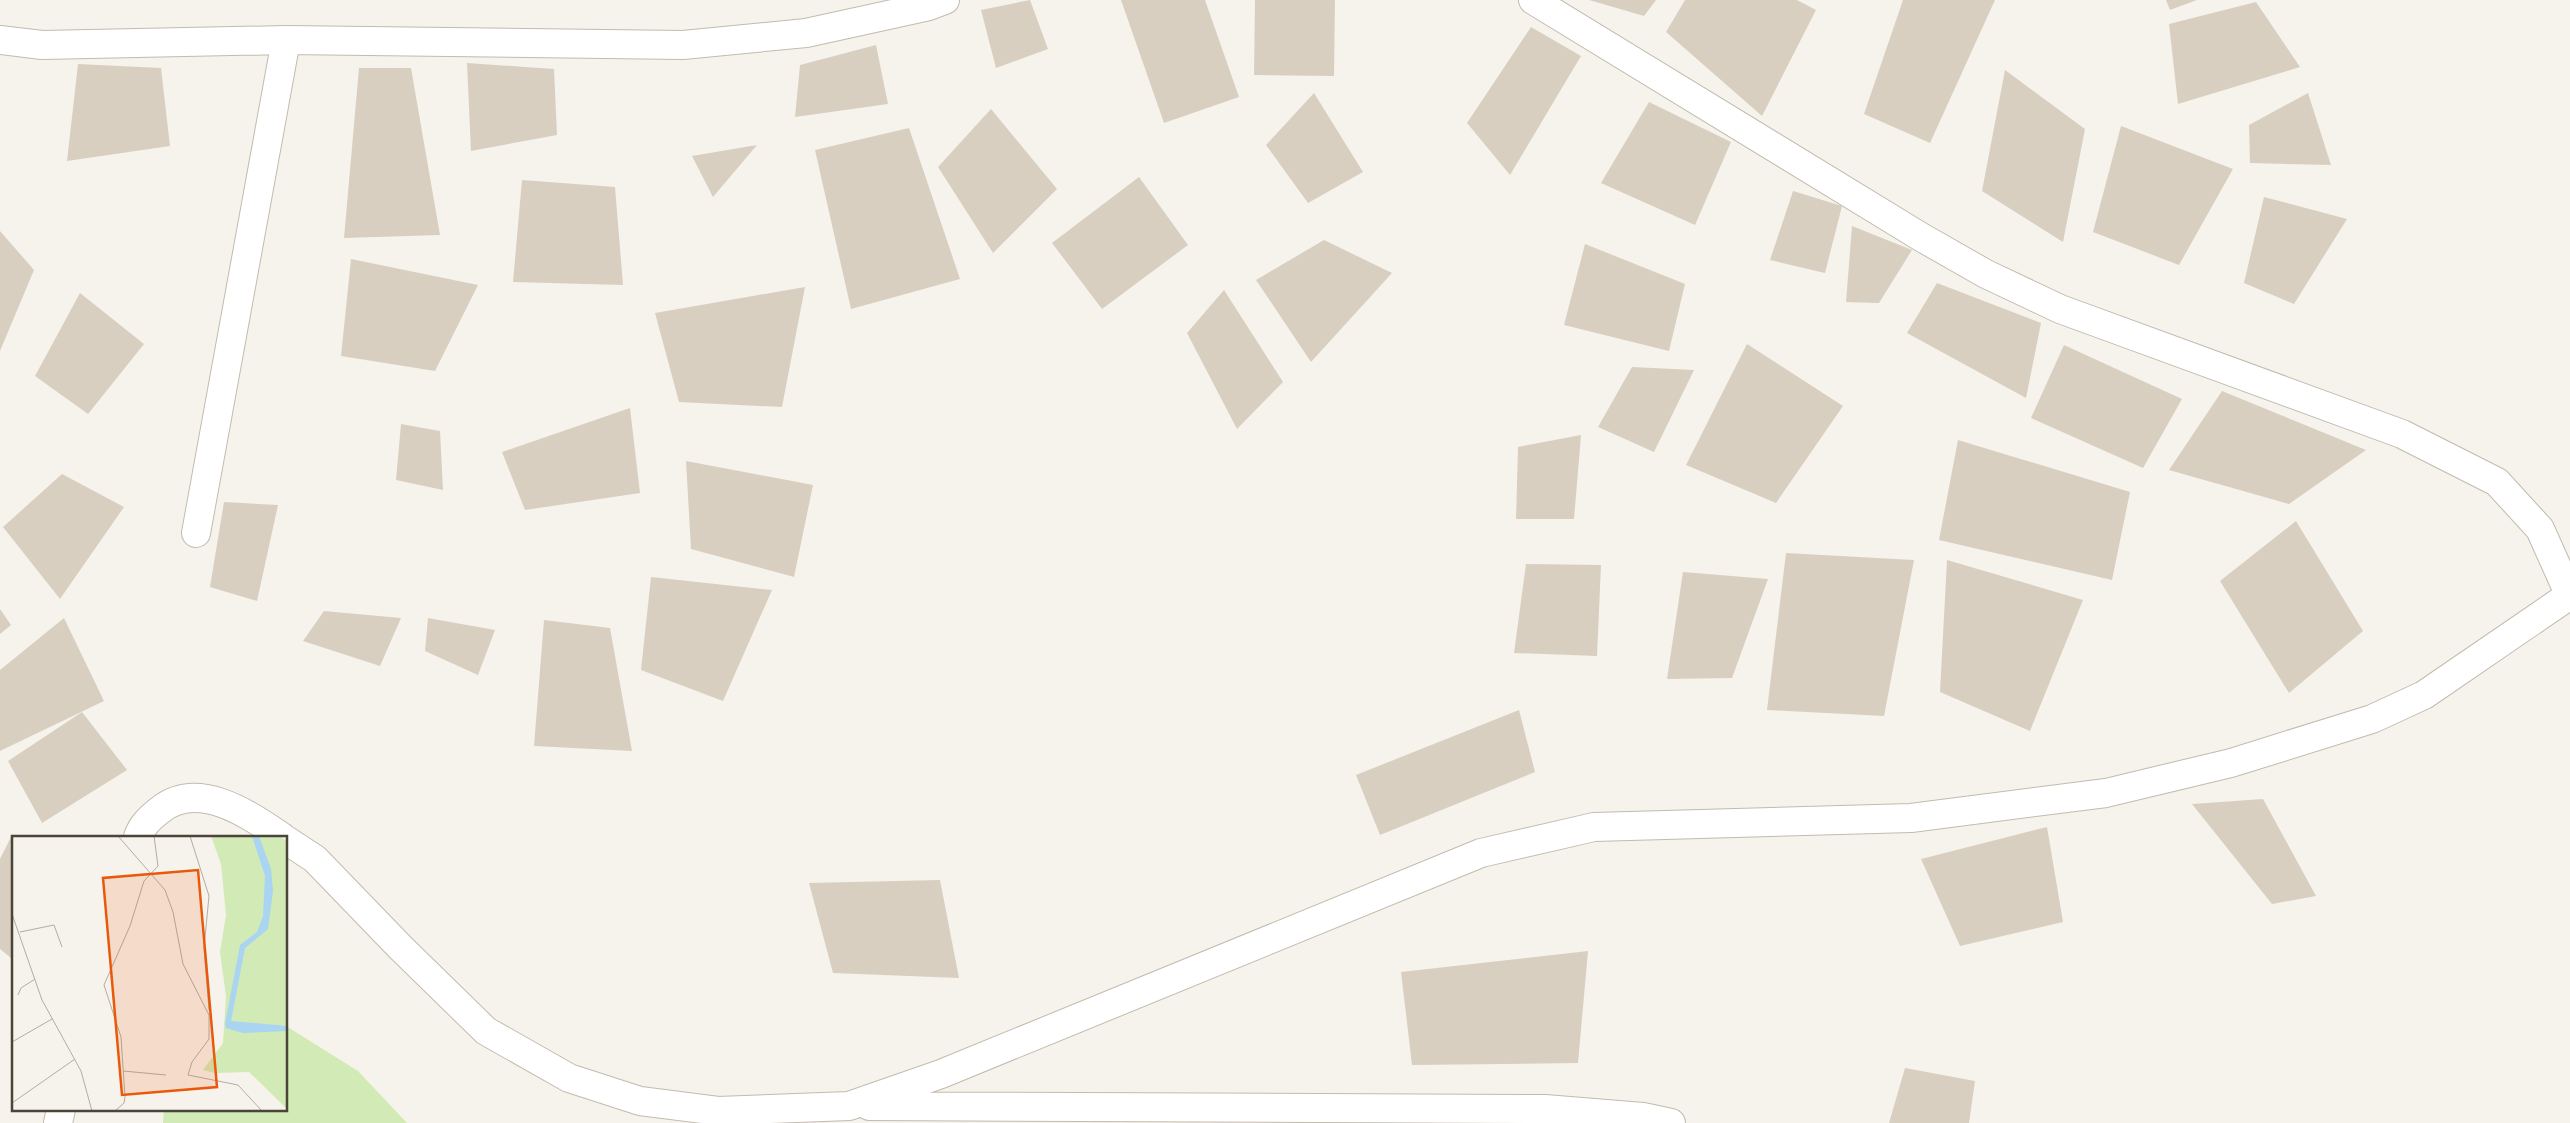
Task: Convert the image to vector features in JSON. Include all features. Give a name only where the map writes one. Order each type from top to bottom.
[{"type":"street","points":[[0,40],[42,45],[286,40],[683,45],[806,33],[929,6],[945,0]]},
{"type":"street","points":[[849,1106],[941,1074],[1481,853],[1594,827],[1911,818],[2106,793],[2231,763],[2372,719],[2424,695],[2570,596],[2540,529],[2497,482],[2402,434],[2060,310],[1986,274],[1921,237],[1533,0]]},
{"type":"street","points":[[196,533],[286,40]]},
{"type":"street","points":[[139,836],[149,819],[169,802],[204,797],[246,813],[280,836]]},
{"type":"street","points":[[288,841],[315,859],[486,1031],[569,1078],[640,1101],[718,1111],[849,1106],[1545,1109],[1643,1117],[1672,1123]]},
{"type":"street","points":[[58,1123],[61,1110]]},
{"type":"green space","points":[[288,1027],[358,1071],[407,1123],[163,1123],[164,1110],[288,1110]]},
{"type":"building","points":[[1030,0],[1048,49],[996,68],[981,10]]},
{"type":"building","points":[[1121,0],[1205,0],[1239,97],[1164,123]]},
{"type":"building","points":[[1255,0],[1335,0],[1334,76],[1254,75]]},
{"type":"building","points":[[1589,0],[1656,0],[1644,16]]},
{"type":"building","points":[[1685,0],[1797,0],[1816,10],[1762,116],[1666,32]]},
{"type":"building","points":[[1903,0],[1995,0],[1930,143],[1864,114]]},
{"type":"building","points":[[2166,0],[2197,0],[2170,10]]},
{"type":"building","points":[[2256,2],[2300,67],[2178,104],[2169,24]]},
{"type":"building","points":[[1531,27],[1581,56],[1510,175],[1467,123]]},
{"type":"building","points":[[876,45],[888,104],[795,117],[800,65]]},
{"type":"building","points":[[467,63],[554,69],[557,135],[471,151]]},
{"type":"building","points":[[78,64],[161,68],[170,146],[67,161]]},
{"type":"building","points":[[359,68],[411,68],[440,235],[344,238]]},
{"type":"building","points":[[2005,70],[2085,129],[2063,242],[1982,191]]},
{"type":"building","points":[[1314,93],[1363,172],[1308,203],[1266,145]]},
{"type":"building","points":[[2308,93],[2331,165],[2250,163],[2249,125]]},
{"type":"building","points":[[1649,102],[1731,142],[1695,225],[1601,183]]},
{"type":"building","points":[[991,109],[1057,189],[993,253],[938,167]]},
{"type":"building","points":[[2121,126],[2233,169],[2179,265],[2093,232]]},
{"type":"building","points":[[909,128],[960,279],[851,309],[815,150]]},
{"type":"building","points":[[757,145],[713,197],[692,156]]},
{"type":"building","points":[[1139,177],[1188,245],[1102,309],[1052,243]]},
{"type":"building","points":[[522,180],[615,187],[623,285],[513,282]]},
{"type":"building","points":[[1793,191],[1842,206],[1825,273],[1770,260]]},
{"type":"building","points":[[2264,197],[2347,219],[2294,304],[2244,283]]},
{"type":"building","points":[[1852,226],[1912,250],[1879,303],[1846,302]]},
{"type":"building","points":[[0,231],[34,270],[0,351]]},
{"type":"building","points":[[1324,240],[1392,273],[1311,362],[1256,280]]},
{"type":"building","points":[[1585,244],[1685,284],[1669,351],[1564,325]]},
{"type":"building","points":[[351,259],[478,285],[435,371],[341,356]]},
{"type":"building","points":[[1937,283],[2041,323],[2026,398],[1907,333]]},
{"type":"building","points":[[805,287],[782,407],[679,402],[655,313]]},
{"type":"building","points":[[1224,290],[1283,382],[1237,429],[1187,333]]},
{"type":"building","points":[[80,293],[144,344],[88,414],[35,376]]},
{"type":"building","points":[[1747,344],[1843,406],[1776,503],[1686,465]]},
{"type":"building","points":[[2064,345],[2182,399],[2143,468],[2031,418]]},
{"type":"building","points":[[1632,367],[1694,370],[1654,452],[1598,427]]},
{"type":"building","points":[[2222,391],[2366,450],[2289,504],[2169,470]]},
{"type":"building","points":[[630,408],[640,493],[525,510],[502,452]]},
{"type":"building","points":[[401,424],[440,431],[443,490],[396,480]]},
{"type":"building","points":[[1581,435],[1574,519],[1516,519],[1518,447]]},
{"type":"building","points":[[1958,440],[2130,492],[2112,580],[1939,540]]},
{"type":"building","points":[[686,461],[813,485],[794,577],[691,549]]},
{"type":"building","points":[[62,474],[124,507],[60,599],[3,527]]},
{"type":"building","points":[[224,502],[278,505],[257,601],[210,587]]},
{"type":"building","points":[[2296,521],[2363,631],[2289,693],[2220,581]]},
{"type":"building","points":[[1786,553],[1914,560],[1884,716],[1767,710]]},
{"type":"building","points":[[1947,560],[2083,600],[2030,731],[1940,692]]},
{"type":"building","points":[[1526,564],[1601,565],[1597,656],[1514,653]]},
{"type":"building","points":[[1683,572],[1768,579],[1732,678],[1667,679]]},
{"type":"building","points":[[651,577],[772,590],[723,701],[641,670]]},
{"type":"building","points":[[0,609],[11,625],[0,634]]},
{"type":"building","points":[[324,611],[401,618],[380,666],[303,641]]},
{"type":"building","points":[[64,618],[104,701],[0,751],[0,670]]},
{"type":"building","points":[[428,618],[495,630],[478,675],[425,651]]},
{"type":"building","points":[[544,620],[610,628],[632,751],[534,746]]},
{"type":"building","points":[[1519,710],[1535,772],[1380,835],[1356,775]]},
{"type":"building","points":[[82,712],[127,770],[42,823],[8,761]]},
{"type":"building","points":[[2263,799],[2316,896],[2272,904],[2192,804]]},
{"type":"building","points":[[2047,827],[2063,922],[1960,946],[1921,859]]},
{"type":"building","points":[[12,837],[11,958],[0,949],[0,859]]},
{"type":"building","points":[[940,880],[959,978],[833,973],[809,883]]},
{"type":"building","points":[[1588,951],[1578,1063],[1412,1065],[1401,972]]},
{"type":"building","points":[[1905,1068],[1975,1081],[1969,1123],[1889,1123]]}]
